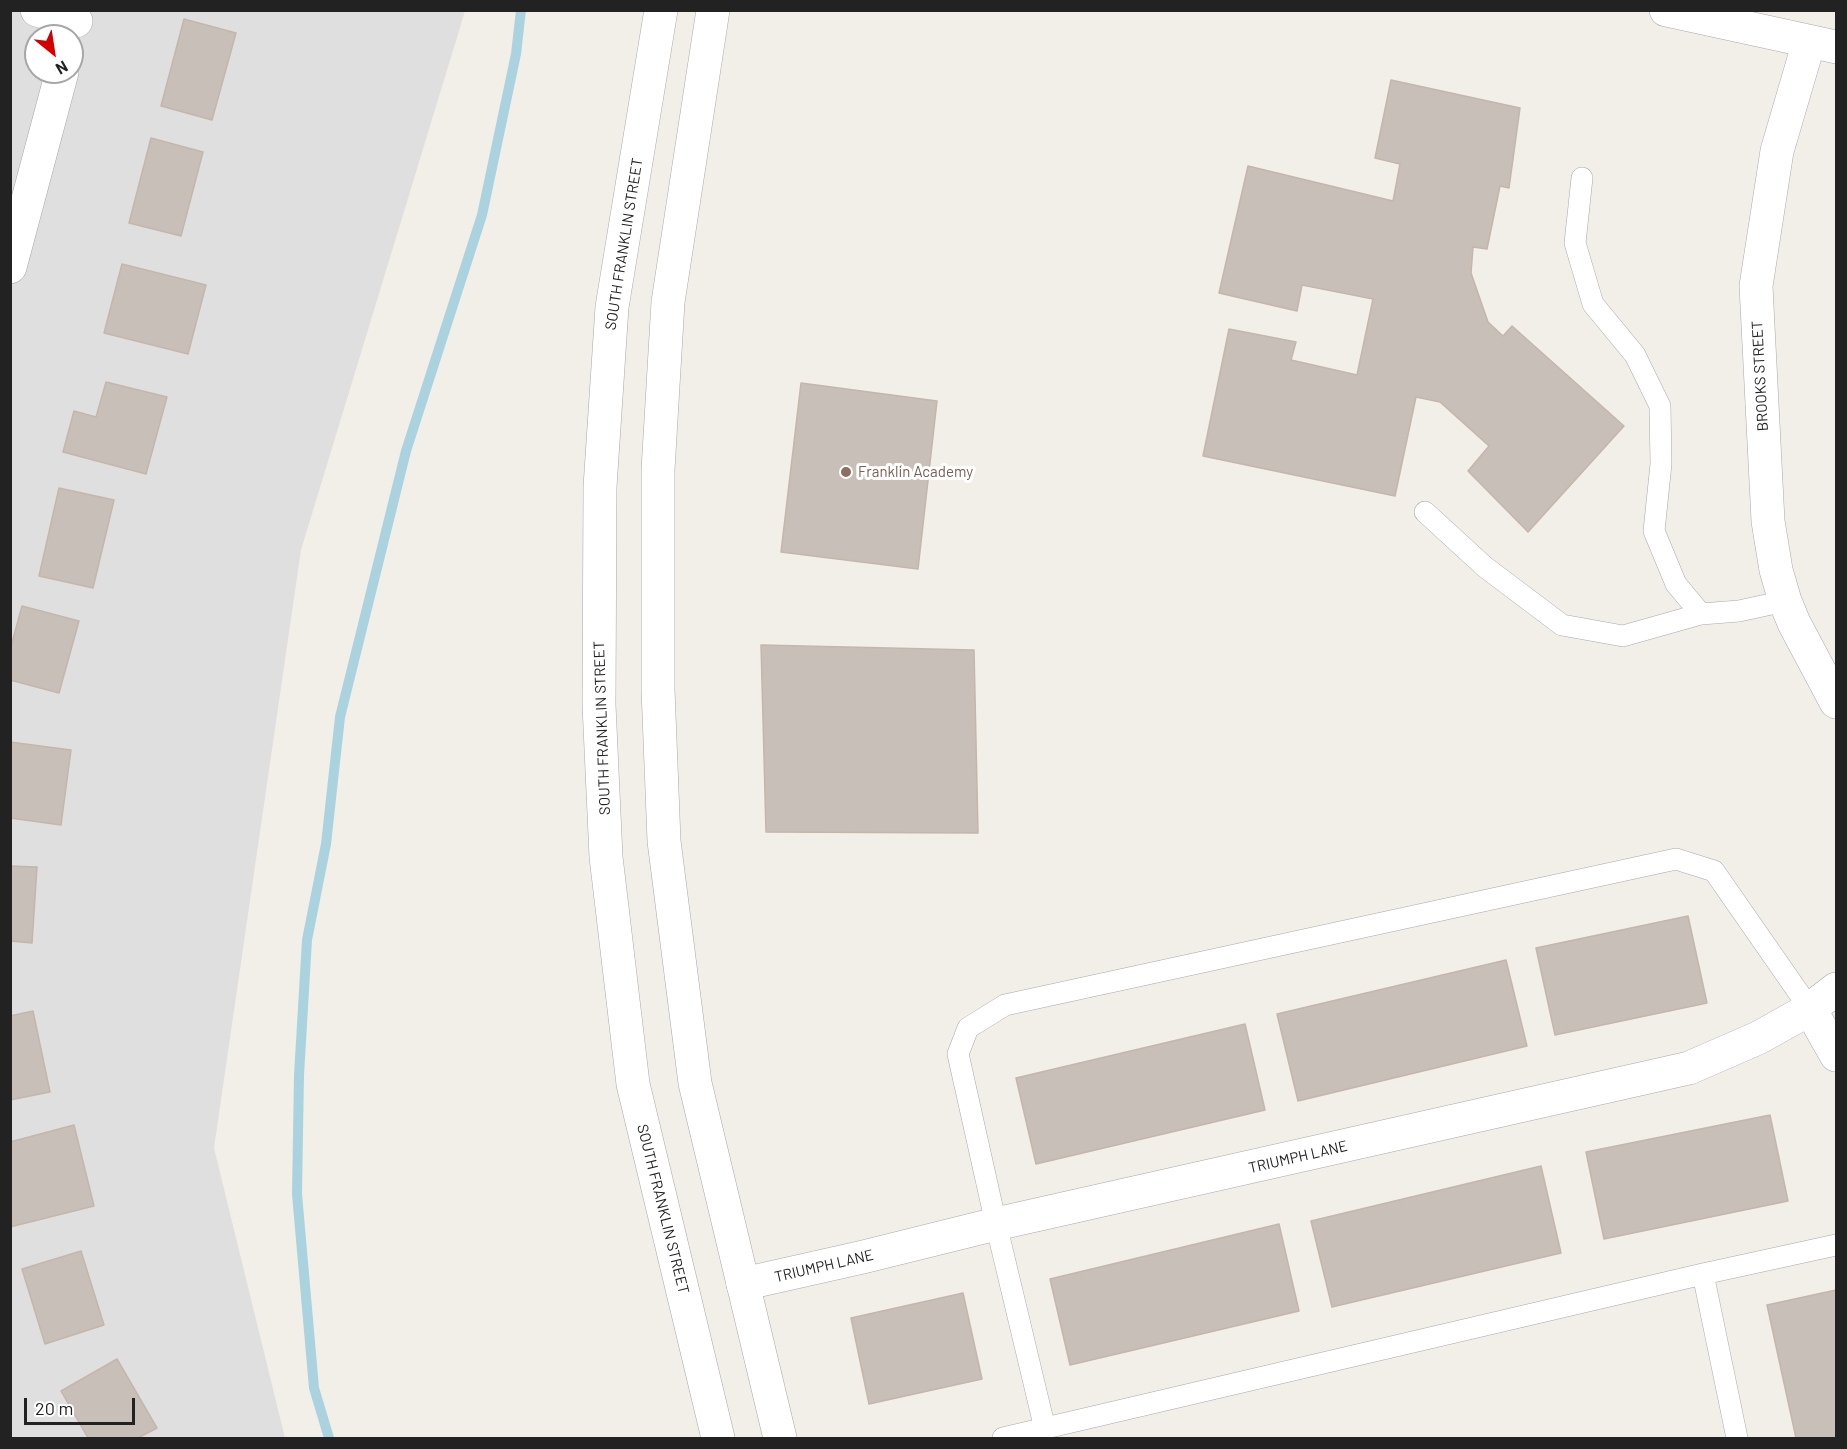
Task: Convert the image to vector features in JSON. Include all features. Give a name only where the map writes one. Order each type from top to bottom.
[{"type":"street","points":[[37,10],[75,23]]},
{"type":"street","name":"SOUTH FRANKLIN STREET","points":[[662,10],[612,307],[600,487],[600,728],[606,857],[633,1084],[718,1438]]},
{"type":"street","points":[[713,10],[669,302],[658,470],[658,688],[664,841],[695,1083],[780,1438]]},
{"type":"street","points":[[1665,10],[1823,45]]},
{"type":"street","name":"BROOKS STREET","points":[[1823,45],[1777,151],[1756,286],[1768,521],[1776,570],[1785,601],[1836,702]]},
{"type":"street","points":[[10,267],[59,84]]},
{"type":"street","name":"TRIUMPH LANE","points":[[743,1284],[996,1224],[1689,1068],[1758,1038],[1810,1009],[1836,989]]},
{"type":"street","points":[[1810,1009],[1836,1055]]},
{"type":"lane","points":[[1582,177],[1575,243],[1593,304],[1635,355],[1660,406],[1661,464],[1654,531],[1676,584],[1701,614]]},
{"type":"lane","points":[[1425,512],[1485,567],[1562,625],[1623,636],[1701,614],[1739,611],[1785,601]]},
{"type":"lane","points":[[1045,1429],[958,1054],[968,1028],[1005,1005],[1676,860],[1714,871],[1810,1009]]},
{"type":"lane","points":[[1003,1438],[1836,1245]]},
{"type":"lane","points":[[1703,1275],[1737,1438]]},
{"type":"shaded area","points":[[10,11],[465,11],[301,550],[214,1148],[285,1438],[11,1438]]},
{"type":"building","points":[[184,19],[236,33],[212,120],[161,106]]},
{"type":"building","points":[[1391,80],[1520,108],[1509,188],[1500,186],[1487,249],[1473,247],[1471,273],[1488,322],[1503,336],[1512,326],[1624,426],[1528,532],[1468,471],[1489,446],[1440,402],[1416,397],[1395,496],[1203,456],[1229,329],[1296,342],[1291,360],[1357,375],[1373,299],[1302,285],[1297,311],[1219,293],[1248,166],[1393,201],[1400,164],[1375,158]]},
{"type":"building","points":[[151,138],[203,152],[181,236],[129,223]]},
{"type":"building","points":[[122,264],[206,285],[188,354],[104,333]]},
{"type":"building","points":[[106,382],[167,397],[146,474],[63,452],[74,411],[96,417]]},
{"type":"building","points":[[801,383],[937,401],[918,569],[781,552]]},
{"type":"building","points":[[59,488],[114,500],[93,588],[39,576]]},
{"type":"building","points":[[22,606],[79,621],[59,693],[10,680],[10,650]]},
{"type":"building","points":[[761,645],[974,650],[978,833],[766,832]]},
{"type":"building","points":[[10,742],[71,750],[61,825],[10,818]]},
{"type":"building","points":[[10,866],[37,867],[32,943],[10,941]]},
{"type":"building","points":[[1688,916],[1707,1003],[1555,1035],[1536,948]]},
{"type":"building","points":[[1506,960],[1527,1046],[1298,1101],[1277,1014]]},
{"type":"building","points":[[33,1011],[50,1092],[10,1100],[10,1016]]},
{"type":"building","points":[[1245,1024],[1265,1110],[1036,1164],[1016,1078]]},
{"type":"building","points":[[1770,1115],[1788,1201],[1604,1239],[1586,1152]]},
{"type":"building","points":[[74,1125],[94,1206],[10,1227],[10,1142]]},
{"type":"building","points":[[1541,1166],[1561,1253],[1332,1307],[1311,1221]]},
{"type":"building","points":[[1279,1224],[1299,1311],[1070,1365],[1050,1279]]},
{"type":"building","points":[[81,1251],[104,1325],[45,1344],[22,1269]]},
{"type":"building","points":[[1836,1290],[1836,1438],[1796,1438],[1767,1305]]},
{"type":"building","points":[[963,1293],[982,1379],[869,1404],[851,1318]]},
{"type":"building","points":[[117,1359],[157,1428],[138,1438],[88,1438],[61,1391]]},
{"type":"waterway","points":[[329,1438],[314,1388],[297,1194],[299,1075],[307,940],[326,844],[340,717],[406,451],[482,215],[516,54],[521,10]]},
{"type":"place","name":"Franklin Academy","points":[[846,472]]}]
